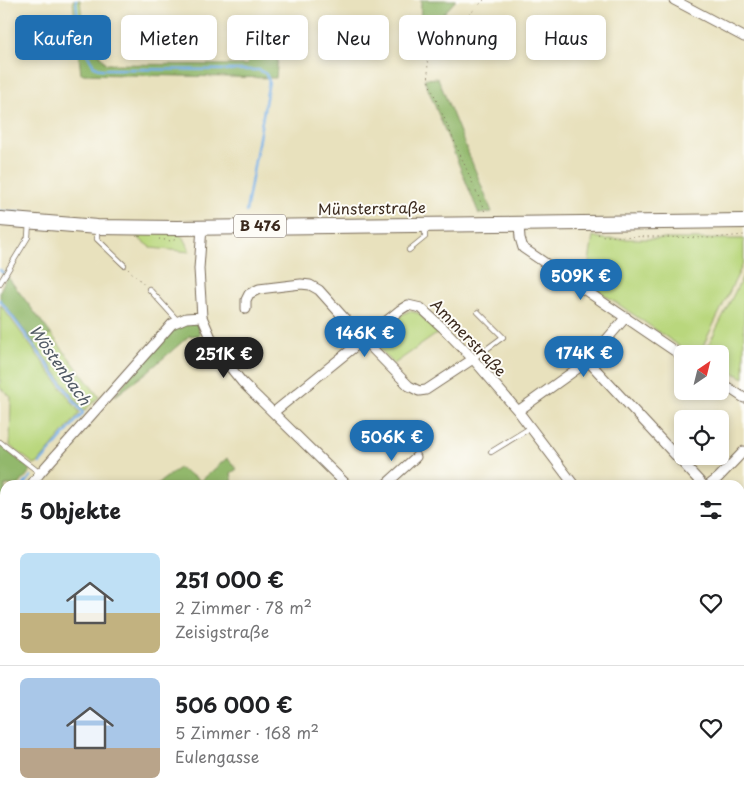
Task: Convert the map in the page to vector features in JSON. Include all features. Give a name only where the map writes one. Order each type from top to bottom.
[{"type":"main road","name":"Münsterstraße","points":[[0,219],[97,227],[744,221]]},
{"type":"street","points":[[674,0],[744,37]]},
{"type":"street","points":[[520,224],[520,238],[523,248],[674,350]]},
{"type":"street","points":[[202,227],[199,270],[202,317],[212,340],[221,356],[242,382],[342,480]]},
{"type":"street","points":[[246,309],[248,294],[258,289],[300,284],[310,285],[319,290],[409,386],[419,390],[426,390],[473,359]]},
{"type":"street","name":"Ammerstraße","points":[[274,412],[363,339],[408,305],[421,308],[473,359],[518,411],[570,480]]},
{"type":"street","points":[[35,480],[172,324],[186,318],[202,317]]},
{"type":"street","points":[[518,411],[588,361],[626,317]]},
{"type":"street","points":[[588,361],[698,480]]},
{"type":"street","points":[[729,388],[744,398]]},
{"type":"street","points":[[715,480],[744,451]]},
{"type":"street","points":[[391,480],[416,457]]},
{"type":"lane","points":[[0,283],[28,237],[28,221]]},
{"type":"lane","points":[[409,250],[425,237],[425,224]]},
{"type":"lane","points":[[97,227],[97,239],[124,265]]},
{"type":"lane","points":[[149,289],[178,321]]},
{"type":"lane","points":[[473,359],[503,337],[478,312]]},
{"type":"lane","points":[[491,452],[530,428]]},
{"type":"lane","points":[[0,442],[40,473]]},
{"type":"path","points":[[484,0],[427,58],[429,83],[490,224]]},
{"type":"path","points":[[124,265],[149,289]]},
{"type":"green space","points":[[73,0],[80,0],[81,15],[74,15]]},
{"type":"green space","points":[[421,0],[456,0],[442,15],[421,15]]},
{"type":"green space","points":[[79,60],[103,60],[106,64],[247,65],[249,60],[278,60],[276,78],[81,74]]},
{"type":"green space","points":[[438,78],[492,212],[479,214],[424,79]]},
{"type":"green space","points":[[172,232],[184,239],[190,252],[151,248],[138,238],[135,233]]},
{"type":"green space","points":[[593,236],[603,239],[744,239],[744,262],[703,345],[678,345],[586,282]]},
{"type":"green space","points":[[744,274],[744,378],[729,370],[729,345],[708,345]]},
{"type":"green space","points":[[7,276],[51,334],[34,343],[0,299],[0,291]]},
{"type":"green space","points":[[0,304],[80,413],[37,464],[34,464],[10,446],[11,397],[0,388]]},
{"type":"green space","points":[[409,311],[418,313],[438,333],[394,364],[370,338]]},
{"type":"green space","points":[[184,322],[197,324],[200,335],[189,336],[146,373],[114,397],[140,363],[174,326]]},
{"type":"green space","points":[[51,334],[99,397],[84,411],[34,343]]},
{"type":"green space","points":[[0,445],[31,470],[23,480],[0,480]]},
{"type":"green space","points":[[227,458],[237,469],[231,473],[232,480],[202,480]]},
{"type":"green space","points":[[179,468],[199,480],[163,480]]},
{"type":"waterway","points":[[76,0],[80,42],[94,66],[101,69],[259,70],[266,74],[269,81],[246,212]]},
{"type":"waterway","points":[[0,211],[35,214]]},
{"type":"waterway","name":"Wöstenbach","points":[[0,270],[3,273]]},
{"type":"waterway","name":"Wöstenbach","points":[[0,300],[83,413],[40,463]]},
{"type":"waterway","name":"Wöstenbach","points":[[28,480],[31,476]]}]
